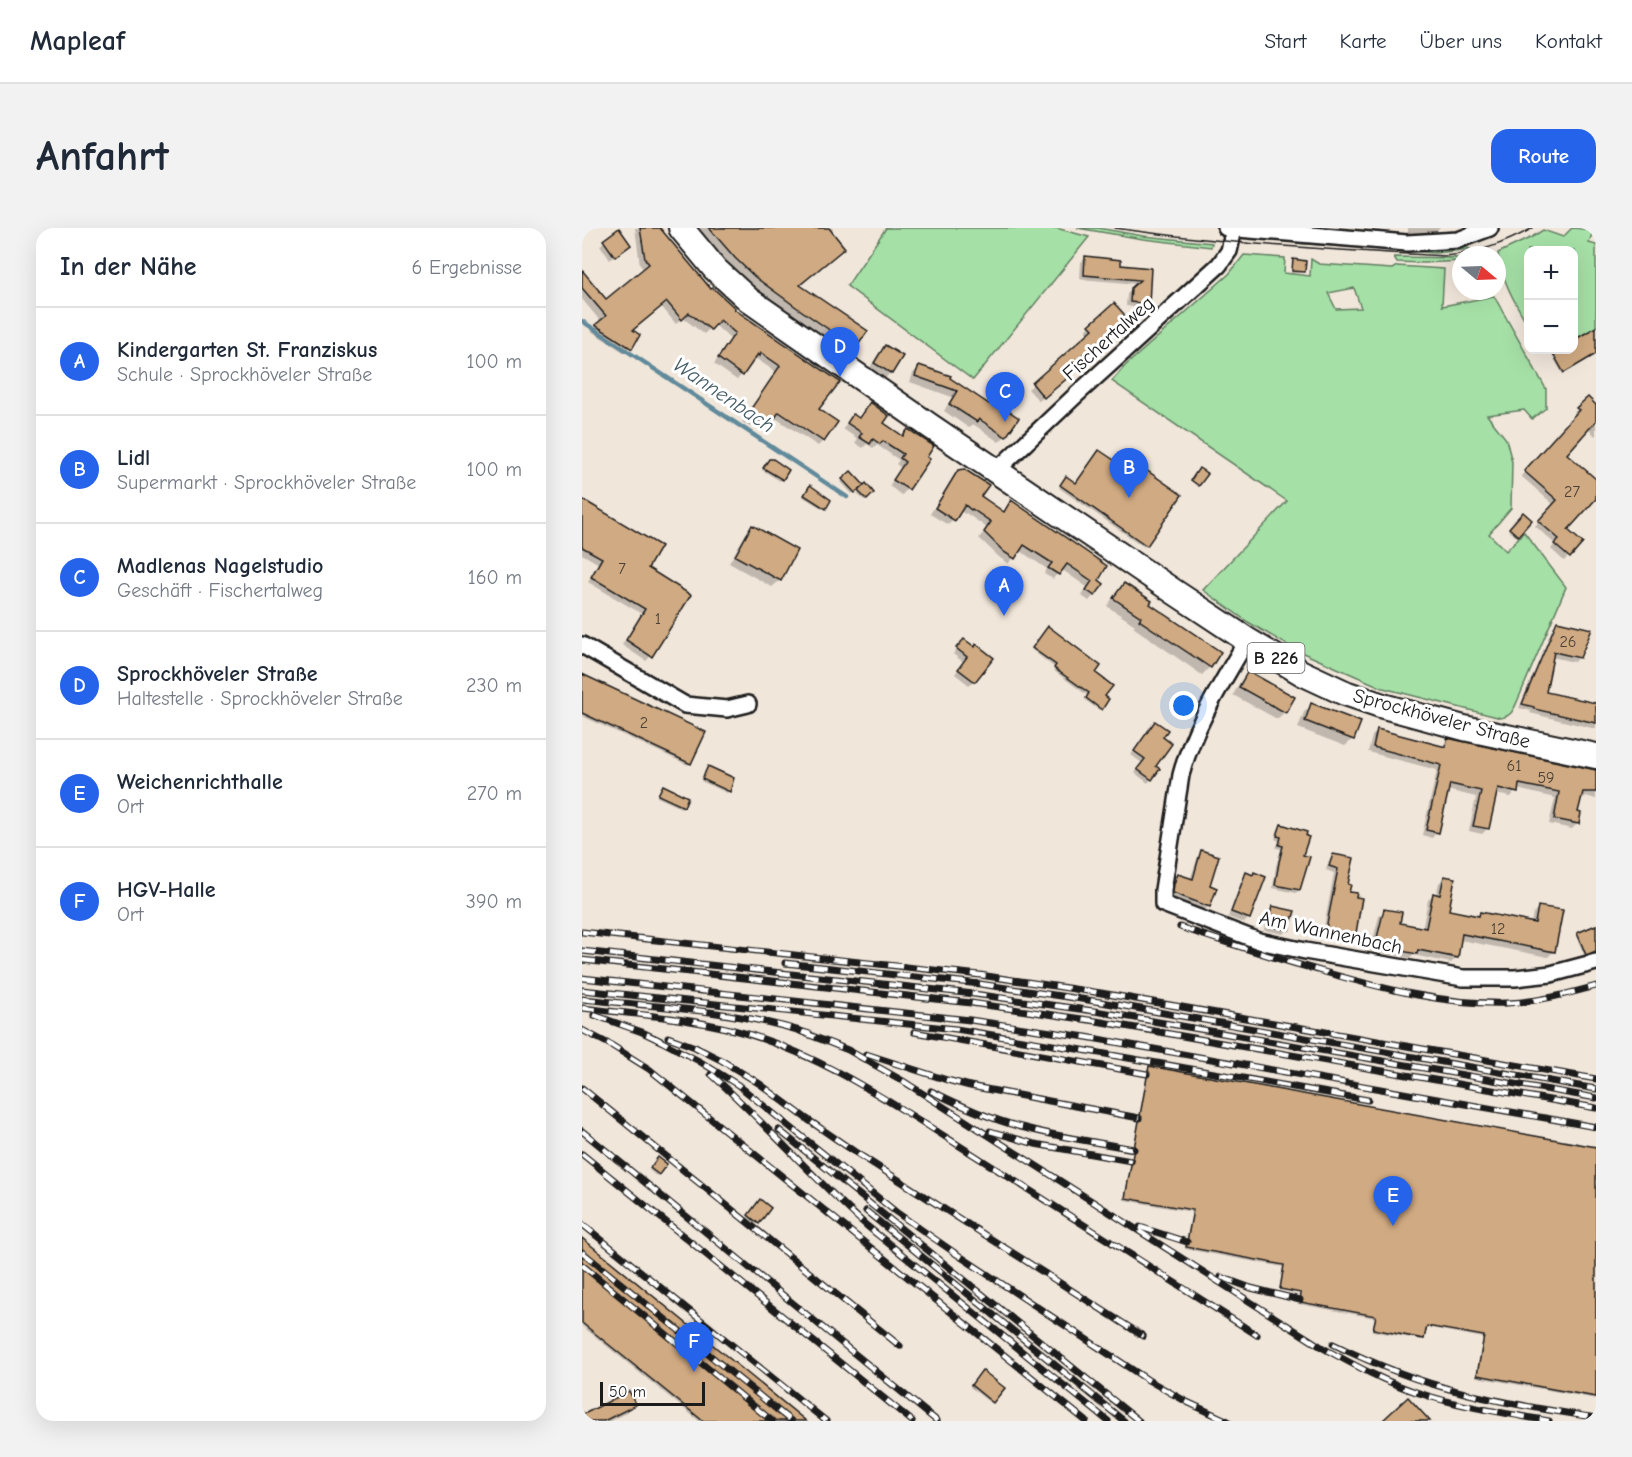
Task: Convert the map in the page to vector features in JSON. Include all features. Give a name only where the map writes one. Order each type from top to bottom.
[{"type":"main road","name":"Sprockhöveler Straße","points":[[681,228],[715,269],[749,300],[930,426],[1247,640],[1302,673],[1345,693],[1383,706],[1464,728],[1596,756]]},
{"type":"street","points":[[1226,228],[1407,243],[1458,240],[1490,228]]},
{"type":"street","name":"Fischertalweg","points":[[997,470],[1219,265],[1229,251],[1234,229]]},
{"type":"street","name":"Am Wannenbach","points":[[1247,640],[1221,683],[1186,758],[1181,775],[1162,890],[1163,904],[1259,941],[1463,978],[1515,978],[1551,974],[1596,962]]},
{"type":"street","points":[[582,645],[685,705],[727,709],[748,704]]},
{"type":"green space","points":[[886,228],[1056,228],[1089,237],[973,380],[847,286]]},
{"type":"green space","points":[[1077,228],[1098,228],[1143,236],[1212,243],[1211,247]]},
{"type":"green space","points":[[1572,228],[1594,228],[1589,243],[1596,245],[1596,327],[1578,338],[1578,246],[1524,246],[1524,318],[1506,283],[1506,249],[1543,230],[1563,237]]},
{"type":"green space","points":[[1294,243],[1408,250],[1452,248],[1452,251],[1436,253]]},
{"type":"green space","points":[[1244,255],[1285,258],[1284,273],[1310,276],[1311,259],[1319,264],[1392,269],[1397,266],[1444,269],[1442,306],[1473,300],[1496,300],[1524,350],[1524,354],[1526,354],[1546,389],[1546,408],[1532,419],[1524,410],[1487,415],[1506,439],[1512,462],[1511,508],[1489,534],[1506,551],[1524,532],[1566,587],[1511,713],[1501,718],[1383,688],[1296,650],[1248,622],[1203,590],[1287,501],[1112,381],[1125,366],[1229,274]],"holes":[[[1354,288],[1361,308],[1336,309],[1328,293]]]},
{"type":"green space","points":[[1394,257],[1452,258],[1452,261],[1397,262]]},
{"type":"building","points":[[619,228],[631,245],[615,257],[603,240]]},
{"type":"building","points":[[640,228],[660,228],[711,289],[713,288],[734,309],[840,382],[819,409],[838,422],[824,442],[779,412],[769,427],[759,420],[757,423],[746,416],[780,366],[761,353],[743,376],[718,358],[735,333],[720,320],[711,330],[689,313],[682,320],[667,302],[633,330],[640,335],[632,349],[595,325],[606,316],[582,288],[582,270],[606,299],[649,264],[645,259]]},
{"type":"building","points":[[709,228],[829,228],[845,248],[800,285],[868,331],[856,348],[755,277]]},
{"type":"building","points":[[1085,256],[1121,260],[1121,265],[1151,268],[1149,304],[1130,302],[1131,288],[1140,280],[1084,275]]},
{"type":"building","points":[[1293,259],[1306,261],[1305,272],[1292,271]]},
{"type":"building","points":[[1114,303],[1124,314],[1124,319],[1065,370],[1070,376],[1044,398],[1032,383],[1093,329],[1089,325]]},
{"type":"building","points":[[1596,327],[1596,354],[1564,373],[1553,354],[1578,354],[1578,338]]},
{"type":"building","points":[[885,345],[903,356],[892,374],[874,363]]},
{"type":"building","points":[[919,365],[951,376],[950,378],[989,404],[992,400],[1019,418],[1006,437],[979,419],[977,422],[949,404],[957,391],[915,376]]},
{"type":"building","points":[[1588,397],[1596,405],[1596,421],[1567,454],[1596,479],[1596,499],[1568,530],[1583,543],[1570,558],[1554,544],[1559,539],[1538,521],[1557,500],[1524,471],[1579,410],[1576,408]]},
{"type":"building","points":[[870,402],[889,416],[884,423],[903,436],[908,429],[934,446],[927,457],[930,459],[909,490],[893,480],[905,462],[900,458],[903,454],[883,441],[880,444],[873,439],[870,444],[859,437],[862,433],[847,423],[853,414],[859,418]]},
{"type":"building","points":[[1099,450],[1120,464],[1126,456],[1182,495],[1147,546],[1060,485],[1066,476],[1076,483]]},
{"type":"building","points":[[769,459],[773,459],[789,470],[783,480],[763,468]]},
{"type":"building","points":[[1199,468],[1208,474],[1199,486],[1191,480]]},
{"type":"building","points":[[964,469],[989,485],[981,496],[1004,512],[1011,500],[1107,566],[1099,580],[1104,584],[1095,596],[1086,590],[1092,581],[1067,564],[1059,575],[1048,568],[1052,563],[1024,545],[1015,559],[1004,552],[984,532],[991,522],[965,505],[955,521],[935,508],[958,470]]},
{"type":"building","points":[[851,471],[864,485],[855,493],[842,479]]},
{"type":"building","points":[[866,483],[874,493],[867,500],[858,491]]},
{"type":"building","points":[[810,485],[831,500],[826,509],[804,495]]},
{"type":"building","points":[[582,499],[661,546],[648,568],[691,595],[652,657],[626,640],[645,609],[591,577],[602,558],[582,547]]},
{"type":"building","points":[[1523,512],[1532,520],[1518,536],[1509,528]]},
{"type":"building","points":[[752,525],[797,550],[781,581],[735,556]]},
{"type":"building","points":[[1124,583],[1152,601],[1150,604],[1221,652],[1211,668],[1139,620],[1141,617],[1113,598]]},
{"type":"building","points":[[1557,621],[1592,629],[1580,658],[1554,652],[1546,692],[1596,703],[1596,723],[1534,709],[1534,707],[1522,704]]},
{"type":"building","points":[[1048,626],[1101,666],[1096,673],[1113,686],[1105,696],[1109,699],[1102,710],[1086,698],[1089,693],[1054,668],[1056,665],[1032,648]]},
{"type":"building","points":[[964,639],[975,647],[976,644],[994,658],[975,682],[958,669],[967,657],[956,648]]},
{"type":"building","points":[[1248,671],[1295,697],[1286,713],[1239,687]]},
{"type":"building","points":[[582,674],[706,732],[691,764],[582,713]]},
{"type":"building","points":[[1311,703],[1361,722],[1354,740],[1305,721]]},
{"type":"building","points":[[1155,721],[1168,730],[1163,737],[1172,744],[1156,766],[1160,769],[1152,780],[1137,769],[1145,759],[1134,751]]},
{"type":"building","points":[[1377,729],[1446,747],[1447,738],[1596,770],[1596,792],[1583,792],[1578,812],[1581,813],[1579,824],[1554,819],[1559,792],[1519,784],[1518,793],[1498,788],[1489,829],[1473,826],[1481,791],[1450,784],[1439,833],[1426,830],[1441,765],[1373,747]]},
{"type":"building","points":[[708,766],[734,778],[730,792],[702,779]]},
{"type":"building","points":[[663,785],[688,797],[684,807],[658,795]]},
{"type":"building","points":[[1281,824],[1307,832],[1306,836],[1309,837],[1303,855],[1310,857],[1300,890],[1275,885],[1283,846],[1279,845],[1281,837],[1277,836]]},
{"type":"building","points":[[1201,850],[1219,856],[1210,885],[1217,888],[1210,907],[1173,893],[1178,874],[1193,879]]},
{"type":"building","points":[[1333,854],[1354,858],[1348,884],[1351,885],[1349,892],[1357,893],[1356,897],[1362,898],[1355,939],[1325,934],[1338,869],[1329,866]]},
{"type":"building","points":[[1246,872],[1253,875],[1254,872],[1266,877],[1250,919],[1231,912]]},
{"type":"building","points":[[1444,876],[1455,878],[1449,910],[1479,916],[1480,912],[1535,923],[1538,906],[1563,910],[1555,952],[1462,934],[1458,958],[1418,950],[1417,954],[1375,946],[1384,909],[1402,912],[1400,923],[1426,928],[1433,893],[1440,895]]},
{"type":"building","points":[[1272,906],[1295,911],[1289,930],[1268,926]]},
{"type":"building","points":[[1596,925],[1596,951],[1586,955],[1577,933]]},
{"type":"building","points":[[1149,1066],[1596,1147],[1596,1397],[1477,1375],[1484,1336],[1427,1326],[1424,1339],[1373,1329],[1376,1316],[1300,1302],[1301,1293],[1280,1289],[1284,1265],[1186,1247],[1193,1210],[1125,1198]]},
{"type":"building","points":[[658,1157],[667,1164],[659,1175],[650,1168]]},
{"type":"building","points":[[760,1199],[771,1208],[759,1224],[748,1215]]},
{"type":"building","points":[[582,1238],[806,1421],[703,1421],[582,1323]]},
{"type":"building","points":[[982,1370],[1005,1388],[993,1403],[971,1385]]},
{"type":"building","points":[[629,1391],[636,1405],[604,1421],[582,1421],[582,1415]]},
{"type":"building","points":[[1408,1397],[1430,1421],[1382,1421]]},
{"type":"waterway","name":"Wannenbach","points":[[582,321],[847,497]]},
{"type":"tram line","points":[[1115,228],[1238,242],[1445,256],[1491,247],[1533,228]]},
{"type":"railway","points":[[1180,927],[1328,973],[1439,999],[1507,1003],[1552,997],[1596,986]]},
{"type":"railway","points":[[582,932],[980,975],[1101,993],[1596,1079]]},
{"type":"railway","points":[[582,951],[974,994],[1101,1012],[1596,1098]]},
{"type":"railway","points":[[582,960],[971,1003],[1096,1021],[1596,1108]]},
{"type":"railway","points":[[785,963],[980,984],[1101,1002],[1596,1089]]},
{"type":"railway","points":[[582,978],[970,1020],[1086,1037],[1596,1127]]},
{"type":"railway","points":[[582,990],[956,1029],[1368,1100]]},
{"type":"railway","points":[[582,999],[726,1014],[810,1034]]},
{"type":"railway","points":[[582,1008],[675,1019],[730,1029],[795,1051],[826,1066],[917,1119],[1257,1335]]},
{"type":"railway","points":[[594,1015],[661,1041]]},
{"type":"railway","points":[[582,1030],[649,1069],[1086,1421]]},
{"type":"railway","points":[[802,1032],[848,1050],[903,1081],[1323,1348],[1358,1367],[1394,1384],[1435,1398],[1549,1421]]},
{"type":"railway","points":[[914,1032],[1147,1074]]},
{"type":"railway","points":[[668,1037],[721,1060],[760,1084],[855,1152],[1143,1336]]},
{"type":"railway","points":[[655,1038],[738,1085],[896,1212],[955,1253],[1148,1380],[1228,1421]]},
{"type":"railway","points":[[866,1054],[970,1086],[1139,1118]]},
{"type":"railway","points":[[711,1074],[867,1226],[1108,1421]]},
{"type":"railway","points":[[582,1088],[900,1346]]},
{"type":"railway","points":[[931,1091],[1009,1124],[1049,1134],[1134,1149]]},
{"type":"railway","points":[[779,1130],[1139,1421]]},
{"type":"railway","points":[[582,1131],[937,1421]]},
{"type":"railway","points":[[990,1131],[1035,1144],[1131,1161]]},
{"type":"railway","points":[[582,1154],[912,1421]]},
{"type":"railway","points":[[866,1211],[1124,1421]]},
{"type":"railway","points":[[582,1224],[826,1421]]},
{"type":"railway","points":[[1140,1227],[1187,1242]]},
{"type":"railway","points":[[582,1252],[791,1421]]},
{"type":"railway","points":[[582,1265],[772,1421]]},
{"type":"railway","points":[[1221,1277],[1251,1288],[1300,1300]]},
{"type":"railway","points":[[1333,1344],[1395,1371],[1444,1388],[1596,1418]]},
{"type":"place","name":"Sprockhöveler Straße","points":[[840,377]]},
{"type":"place","name":"Madlenas Nagelstudio","points":[[1005,422]]},
{"type":"place","name":"Lidl","points":[[1129,498]]},
{"type":"place","name":"Kindergarten St. Franziskus","points":[[1004,616]]},
{"type":"place","name":"Weichenrichthalle","points":[[1393,1226]]},
{"type":"place","name":"HGV-Halle","points":[[694,1372]]}]
